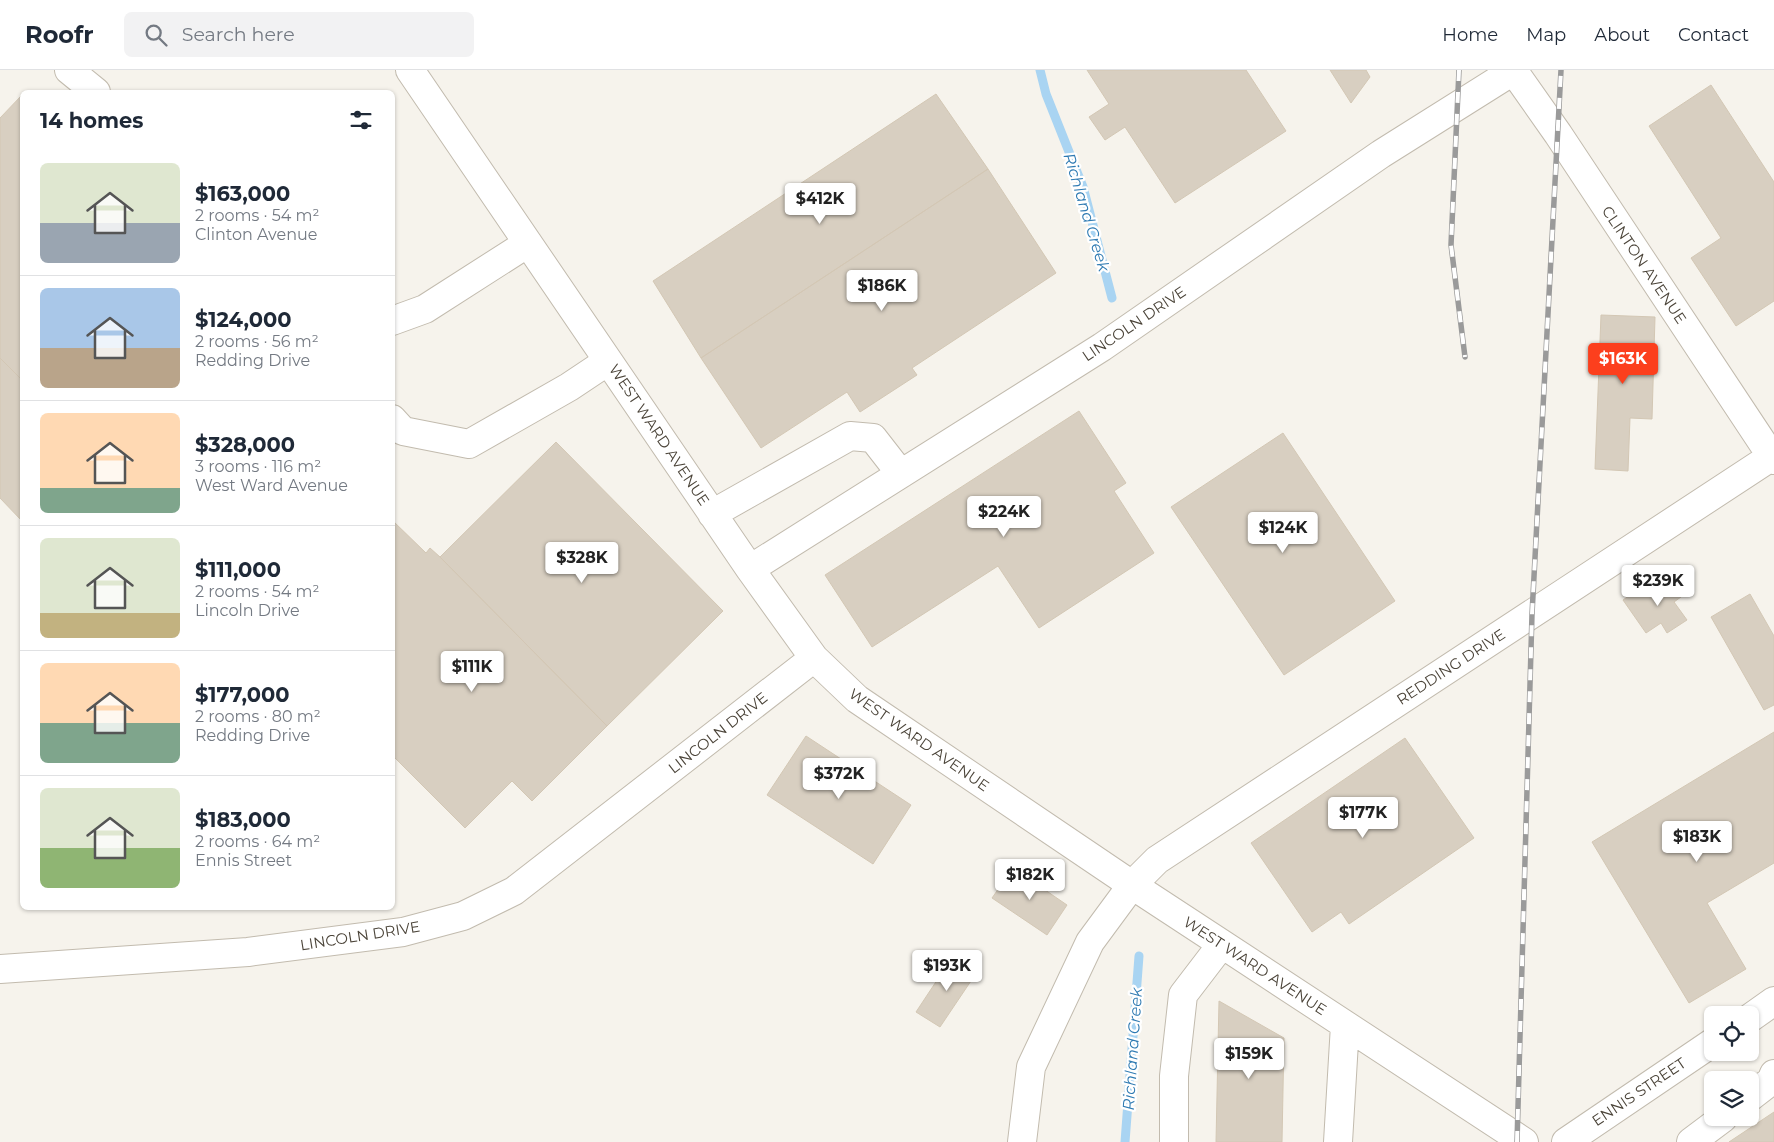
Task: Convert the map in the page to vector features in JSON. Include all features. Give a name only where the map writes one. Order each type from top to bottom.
[{"type":"street","points":[[69,70],[94,90]]},
{"type":"street","name":"WEST WARD AVENUE","points":[[410,70],[750,569],[814,658],[857,700],[1132,885],[1524,1142]]},
{"type":"street","name":"CLINTON AVENUE","points":[[1513,71],[1558,134],[1773,457]]},
{"type":"street","name":"LINCOLN DRIVE","points":[[750,569],[1102,347],[1381,154],[1513,71]]},
{"type":"street","points":[[395,320],[425,309],[528,243]]},
{"type":"street","points":[[395,422],[403,430],[469,444],[569,387],[608,361]]},
{"type":"street","points":[[712,514],[850,436],[873,438],[901,474]]},
{"type":"street","name":"REDDING DRIVE","points":[[1022,1142],[1031,1067],[1090,942],[1132,885],[1157,860],[1773,457]]},
{"type":"street","name":"LINCOLN DRIVE","points":[[0,969],[248,952],[403,932],[463,916],[514,891],[814,658]]},
{"type":"street","points":[[1174,1142],[1174,1076],[1183,995],[1222,944]]},
{"type":"street","points":[[1759,1012],[1774,1001]]},
{"type":"street","points":[[1338,1142],[1345,1025]]},
{"type":"street","name":"ENNIS STREET","points":[[1566,1142],[1704,1048]]},
{"type":"street","points":[[1759,1090],[1771,1081],[1774,1074]]},
{"type":"street","points":[[1692,1142],[1713,1126]]},
{"type":"building","points":[[1087,70],[1246,70],[1286,131],[1175,203],[1125,127],[1105,140],[1089,117],[1109,104]]},
{"type":"building","points":[[1330,70],[1366,70],[1370,77],[1351,103]]},
{"type":"building","points":[[1711,85],[1774,182],[1774,301],[1736,326],[1691,258],[1721,238],[1649,126]]},
{"type":"building","points":[[936,94],[988,169],[701,358],[653,281]]},
{"type":"building","points":[[20,97],[20,378],[0,358],[0,118]]},
{"type":"building","points":[[988,169],[1056,273],[912,368],[917,375],[860,412],[847,392],[761,448],[701,358]]},
{"type":"building","points":[[1601,315],[1655,317],[1652,419],[1630,418],[1628,471],[1595,469]]},
{"type":"building","points":[[0,358],[20,378],[20,519],[0,498]]},
{"type":"building","points":[[1079,411],[1126,483],[1114,491],[1154,553],[1039,628],[998,566],[872,647],[825,575]]},
{"type":"building","points":[[1283,433],[1395,601],[1284,675],[1171,507]]},
{"type":"building","points":[[556,442],[723,611],[607,726],[440,557]]},
{"type":"building","points":[[395,523],[426,553],[430,548],[440,557],[607,726],[532,801],[512,781],[465,828],[395,758]]},
{"type":"building","points":[[1673,577],[1685,594],[1674,602],[1687,620],[1667,633],[1661,623],[1646,633],[1623,600],[1640,588],[1646,596]]},
{"type":"building","points":[[1750,594],[1774,636],[1774,705],[1764,710],[1711,617]]},
{"type":"building","points":[[1774,732],[1774,863],[1707,903],[1746,969],[1689,1003],[1592,842]]},
{"type":"building","points":[[806,736],[911,805],[873,864],[767,795]]},
{"type":"building","points":[[1405,738],[1474,838],[1349,924],[1341,912],[1312,932],[1251,843]]},
{"type":"building","points":[[1013,868],[1067,905],[1047,935],[992,898]]},
{"type":"building","points":[[953,956],[977,972],[940,1027],[916,1012]]},
{"type":"building","points":[[1219,1001],[1284,1038],[1282,1142],[1216,1142]]},
{"type":"building","points":[[1774,1112],[1774,1142],[1729,1142],[1753,1126],[1759,1126],[1759,1122]]},
{"type":"waterway","name":"Richland Creek","points":[[1040,70],[1046,94],[1083,187],[1112,298]]},
{"type":"waterway","name":"Richland Creek","points":[[1125,1142],[1139,956]]},
{"type":"railway","points":[[1459,70],[1451,245],[1465,357]]},
{"type":"railway","points":[[1517,1142],[1532,614],[1561,70]]}]
